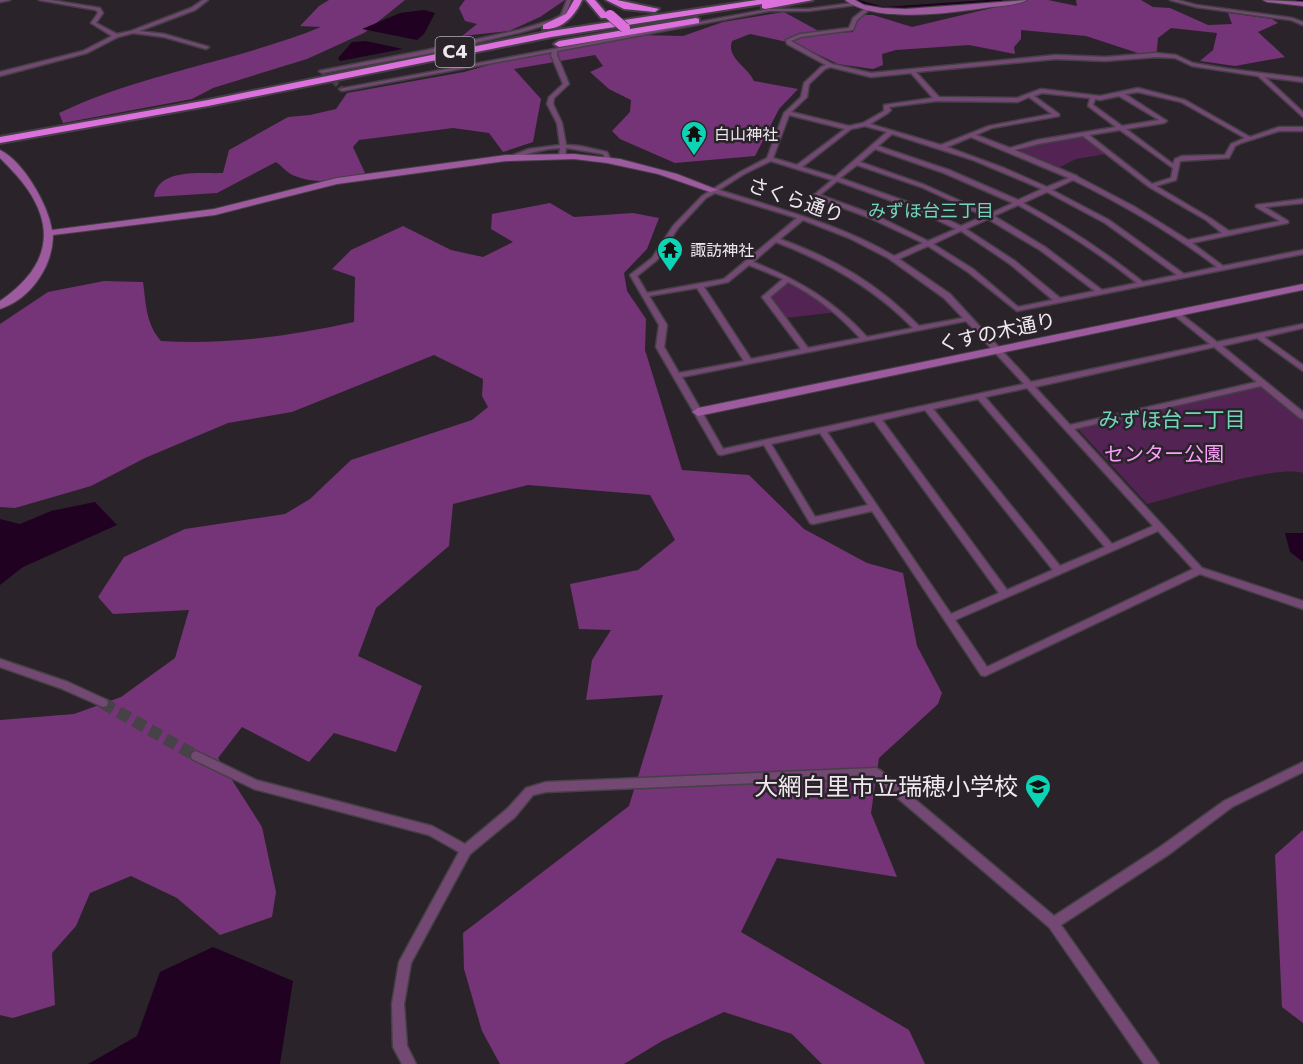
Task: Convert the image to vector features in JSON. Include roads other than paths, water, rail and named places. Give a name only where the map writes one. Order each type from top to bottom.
[{"type":"highway","points":[[396,62],[556,24],[570,16],[578,0]]},
{"type":"highway","points":[[590,0],[623,29]]},
{"type":"highway","points":[[597,0],[607,15]]},
{"type":"highway","points":[[610,0],[624,6],[648,9],[748,0]]},
{"type":"highway","name":"C4","points":[[138,116],[396,62],[622,20],[764,0]]},
{"type":"highway","name":"C4","points":[[0,140],[208,103],[551,34],[774,0]]},
{"type":"highway","points":[[208,103],[623,29],[809,0]]},
{"type":"street","points":[[0,1],[8,0]]},
{"type":"street","points":[[41,0],[98,9],[100,13],[93,23],[116,36]]},
{"type":"street","points":[[0,74],[85,52],[116,36],[133,32],[193,9],[206,0]]},
{"type":"street","points":[[322,71],[427,52],[537,27],[563,16],[569,0]]},
{"type":"street","points":[[342,90],[769,10],[808,9],[851,2],[868,9],[911,11],[993,5],[1023,0]]},
{"type":"street","points":[[1172,0],[1196,6],[1292,19],[1303,24]]},
{"type":"street","points":[[1267,0],[1303,4]]},
{"type":"street","points":[[868,9],[855,19],[851,29],[835,33],[797,35],[788,41],[789,44],[830,65],[871,75],[1056,57],[1105,59],[1156,55],[1176,57],[1203,66],[1261,76],[1303,80]]},
{"type":"street","points":[[133,32],[164,36],[206,47]]},
{"type":"street","points":[[555,50],[554,55],[566,84],[551,98],[550,104],[560,119],[564,145],[562,156]]},
{"type":"street","points":[[830,65],[806,84],[804,97],[787,113],[770,159],[713,190],[675,227],[655,259],[633,274],[663,325],[660,347],[722,452],[1303,326]]},
{"type":"street","points":[[912,71],[937,99]]},
{"type":"street","points":[[1261,76],[1303,115]]},
{"type":"street","points":[[798,167],[849,128],[865,124],[888,110],[886,106],[937,99],[1018,100],[1041,91],[1092,99],[1138,90],[1183,101],[1250,139]]},
{"type":"street","points":[[1010,150],[1028,143],[1164,121],[1120,94]]},
{"type":"street","points":[[942,147],[1000,124],[1056,115],[1031,96]]},
{"type":"street","points":[[1092,99],[1090,105],[1174,167]]},
{"type":"street","points":[[787,113],[849,128]]},
{"type":"street","points":[[865,124],[942,147],[1048,189],[1100,218],[1183,276]]},
{"type":"street","points":[[1151,186],[1174,179],[1174,167],[1177,160],[1182,158],[1227,157],[1233,145],[1279,129],[1303,129]]},
{"type":"street","points":[[891,132],[816,196],[857,209],[930,243],[987,281],[1017,309],[1303,252]]},
{"type":"street","points":[[1084,134],[1174,202],[1208,219],[1227,233]]},
{"type":"street","points":[[970,135],[1075,177],[1141,212],[1222,268]]},
{"type":"street","points":[[506,159],[521,152],[564,145],[604,153],[608,160]]},
{"type":"street","points":[[874,147],[947,170],[1021,202],[1082,238],[1142,284]]},
{"type":"street","points":[[0,153],[31,187],[41,206],[48,233],[47,257],[41,271],[29,284],[0,306]]},
{"type":"street","points":[[48,233],[186,216],[337,181],[506,159],[562,156],[608,160],[644,167],[713,190]]},
{"type":"street","points":[[770,159],[914,206],[961,229],[1024,270],[1058,300]]},
{"type":"street","points":[[855,162],[928,186],[991,215],[1055,255],[1100,292]]},
{"type":"street","points":[[894,259],[1075,177]]},
{"type":"street","name":"さくら通り","points":[[713,190],[838,231],[894,259],[947,297],[1199,570]]},
{"type":"street","points":[[1186,242],[1286,222],[1258,206],[1303,201]]},
{"type":"street","points":[[645,295],[726,281],[801,218]]},
{"type":"street","points":[[776,240],[829,260],[867,282],[901,310],[918,328]]},
{"type":"street","points":[[748,262],[788,278],[826,300],[845,316],[865,339]]},
{"type":"street","points":[[788,278],[766,297],[806,351]]},
{"type":"street","points":[[699,285],[749,362]]},
{"type":"street","name":"くすの木通り","points":[[698,412],[1303,287]]},
{"type":"street","points":[[1177,313],[1303,416]]},
{"type":"street","points":[[677,376],[968,319]]},
{"type":"street","points":[[1257,335],[1303,369]]},
{"type":"street","points":[[1068,428],[1263,383]]},
{"type":"street","points":[[980,396],[1111,548]]},
{"type":"street","points":[[927,407],[1059,571]]},
{"type":"street","points":[[876,418],[1005,594]]},
{"type":"street","points":[[822,430],[985,672],[1199,570],[1303,605]]},
{"type":"street","points":[[766,442],[813,521],[874,507]]},
{"type":"street","points":[[949,619],[1159,526]]},
{"type":"street","points":[[0,663],[64,685],[103,703]]},
{"type":"street","points":[[196,756],[254,784],[432,831],[465,850]]},
{"type":"street","points":[[1053,923],[1164,850],[1228,804],[1303,767]]},
{"type":"street","points":[[409,1064],[400,1047],[398,1004],[405,962],[465,850],[511,813],[530,791],[546,787],[876,773],[1053,923],[1152,1064]]},
{"type":"waterway","points":[[856,0],[883,8],[1001,0]]},
{"type":"waterway","points":[[1297,0],[1303,1]]},
{"type":"tunnel","points":[[322,71],[342,89]]},
{"type":"tunnel","points":[[103,703],[196,756]]},
{"type":"place","name":"白山神社","points":[[694,157]]},
{"type":"place","name":"諏訪神社","points":[[670,273]]},
{"type":"place","name":"大網白里市立瑞穂小学校","points":[[1038,810]]},
{"type":"district","name":"みずほ台三丁目","points":[[931,211]]},
{"type":"district","name":"みずほ台二丁目","points":[[1172,420]]},
{"type":"park label","name":"センター公園","points":[[1164,454]]}]
